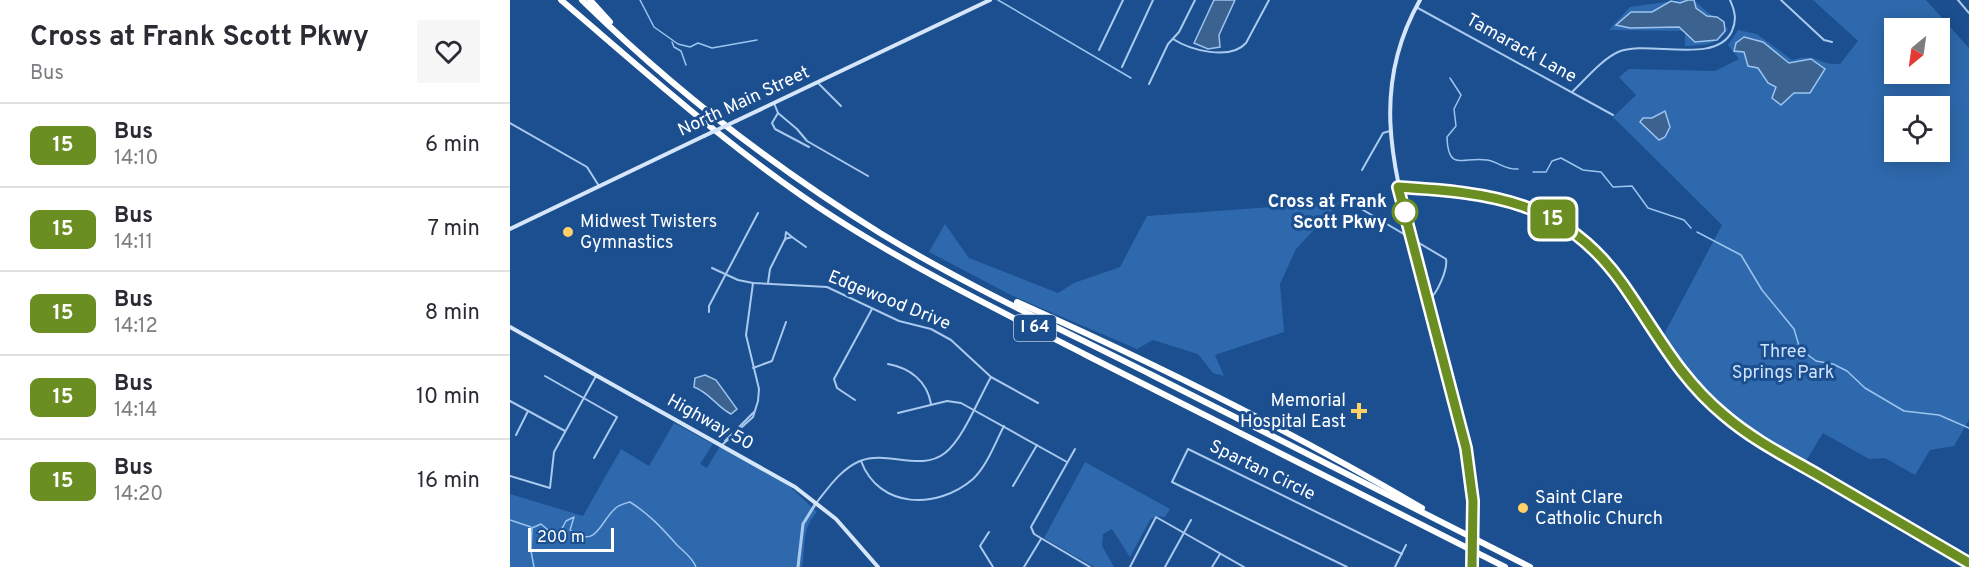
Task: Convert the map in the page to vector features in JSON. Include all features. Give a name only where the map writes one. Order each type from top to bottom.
[{"type":"highway","points":[[561,0],[600,34]]},
{"type":"highway","name":"I 64","points":[[567,0],[600,34],[674,99],[735,148],[807,200],[882,247],[973,297],[1505,567]]},
{"type":"highway","name":"I 64","points":[[582,0],[681,90],[760,152],[830,201],[925,259],[1530,567]]},
{"type":"highway","points":[[590,0],[621,37]]},
{"type":"highway","points":[[925,259],[1131,353],[1243,408],[1453,528]]},
{"type":"main road","name":"North Main Street","points":[[510,229],[990,0]]},
{"type":"main road","points":[[1420,0],[1398,54],[1391,87],[1390,131],[1398,187],[1466,448],[1473,501],[1472,567]]},
{"type":"main road","points":[[1398,187],[1486,195],[1529,208],[1563,225],[1605,262],[1676,367],[1725,416],[1775,450],[1969,563]]},
{"type":"main road","name":"Highway 50","points":[[510,327],[723,443],[781,478],[816,503],[852,535],[879,567]]},
{"type":"street","points":[[1099,50],[1123,0]]},
{"type":"street","points":[[1122,67],[1153,0]]},
{"type":"street","points":[[1149,84],[1168,44],[1195,0]]},
{"type":"street","points":[[1173,39],[1219,53],[1240,48],[1246,43],[1269,0]]},
{"type":"street","points":[[1572,92],[1619,52],[1705,49],[1723,42],[1730,35],[1736,18],[1730,0]]},
{"type":"street","points":[[1781,0],[1824,40],[1832,42]]},
{"type":"street","points":[[1958,0],[1969,12]]},
{"type":"street","name":"Tamarack Lane","points":[[1416,7],[1613,115]]},
{"type":"street","points":[[818,83],[841,106]]},
{"type":"street","points":[[774,103],[778,113],[807,141],[868,176]]},
{"type":"street","points":[[778,113],[772,123],[775,129],[809,147]]},
{"type":"street","points":[[510,123],[587,167],[599,186]]},
{"type":"street","points":[[1362,170],[1382,134],[1390,131]]},
{"type":"street","points":[[1353,204],[1447,261],[1434,296],[1428,300]]},
{"type":"street","points":[[709,312],[709,306],[758,213]]},
{"type":"street","points":[[768,283],[770,269],[785,240],[786,232],[806,247]]},
{"type":"street","points":[[785,240],[792,237]]},
{"type":"street","name":"Edgewood Drive","points":[[712,268],[753,283],[827,287],[872,309],[946,336],[991,377],[1038,403]]},
{"type":"street","points":[[723,443],[749,422],[754,412],[759,389],[746,335],[753,283]]},
{"type":"street","points":[[855,400],[837,388],[834,379],[872,309]]},
{"type":"street","points":[[753,368],[772,361],[786,322]]},
{"type":"street","points":[[888,364],[901,366],[913,372],[924,385],[931,404]]},
{"type":"street","points":[[510,476],[550,488],[554,452],[597,375]]},
{"type":"street","points":[[545,376],[617,417],[594,458]]},
{"type":"street","points":[[798,567],[803,524],[816,503],[844,470],[861,461],[878,457],[918,461],[939,457],[954,442],[991,377]]},
{"type":"street","points":[[510,400],[565,431]]},
{"type":"street","points":[[898,413],[931,404],[954,401],[973,409],[1067,462]]},
{"type":"street","points":[[516,435],[528,411]]},
{"type":"street","points":[[861,461],[871,481],[887,493],[916,502],[932,500],[974,478],[1004,426]]},
{"type":"street","points":[[1013,486],[1037,445]]},
{"type":"street","points":[[1075,449],[1031,525],[1032,532],[1041,539],[1090,567]]},
{"type":"street","name":"Spartan Circle","points":[[1347,567],[1172,482],[1188,449],[1402,554]]},
{"type":"street","points":[[1130,567],[1156,517],[1245,567]]},
{"type":"street","points":[[1165,567],[1191,520]]},
{"type":"street","points":[[989,532],[980,546],[993,567]]},
{"type":"street","points":[[1024,567],[1041,539]]},
{"type":"street","points":[[1395,567],[1406,544]]},
{"type":"street","points":[[1212,567],[1220,553]]},
{"type":"street","points":[[1080,567],[1082,562]]},
{"type":"green space","points":[[1693,0],[1728,29],[1724,35],[1715,42],[1685,46],[1685,31],[1609,30],[1630,7]]},
{"type":"green space","name":"Three Springs Park","points":[[1813,0],[1926,0],[1942,18],[1884,18],[1884,84],[1950,84],[1950,27],[1969,48],[1969,420],[1954,446],[1930,450],[1915,475],[1885,458],[1869,459],[1823,433],[1806,461],[1729,414],[1701,390],[1689,376],[1662,338],[1722,225],[1613,117],[1636,95],[1619,77],[1629,69],[1715,71],[1739,59],[1728,45],[1738,30],[1757,34],[1792,60],[1807,57],[1826,63],[1840,64],[1858,41]]},
{"type":"green space","points":[[1340,202],[1296,249],[1280,284],[1284,332],[1215,355],[1224,376],[1213,373],[1198,354],[1153,340],[1137,349],[1013,296],[929,252],[945,224],[969,258],[1058,293],[1074,283],[1120,267],[1147,216]]},
{"type":"green space","points":[[674,423],[713,444],[700,464],[707,468],[720,446],[787,484],[817,512],[806,531],[802,567],[510,567],[510,494],[583,516],[621,449],[649,466]]},
{"type":"green space","points":[[1085,462],[1170,509],[1165,517],[1156,516],[1150,520],[1130,557],[1112,529],[1103,534],[1102,546],[1114,567],[1094,567],[1044,538]]},
{"type":"shaded area","points":[[1214,0],[1235,0],[1219,35],[1220,47],[1208,49],[1194,43]]},
{"type":"shaded area","points":[[1694,0],[1696,8],[1707,16],[1717,17],[1724,22],[1725,31],[1717,40],[1695,42],[1679,27],[1630,28],[1616,25],[1631,12],[1652,12],[1671,1],[1680,3]]},
{"type":"shaded area","points":[[1744,37],[1763,42],[1789,63],[1811,59],[1825,69],[1810,93],[1794,93],[1781,105],[1772,98],[1776,87],[1768,83],[1758,68],[1748,66],[1744,52],[1734,51],[1736,43]]},
{"type":"shaded area","points":[[1665,111],[1670,127],[1665,137],[1659,140],[1640,122],[1643,118],[1652,118]]},
{"type":"shaded area","points":[[705,375],[716,380],[737,409],[731,414],[694,387],[695,378]]},
{"type":"waterway","points":[[640,0],[654,27],[678,44],[690,47],[698,43],[712,48],[757,40]]},
{"type":"waterway","points":[[998,0],[1131,78]]},
{"type":"waterway","points":[[672,42],[674,47],[681,51],[686,65]]},
{"type":"waterway","points":[[1450,78],[1461,95],[1454,109],[1456,126],[1447,137],[1450,155],[1454,159],[1487,160],[1518,169]]},
{"type":"waterway","points":[[1533,172],[1546,172],[1552,161],[1561,158],[1583,170],[1601,172],[1613,187],[1632,186],[1648,208],[1684,220],[1691,228]]},
{"type":"waterway","points":[[1697,232],[1741,255],[1762,290],[1794,329],[1800,349],[1816,361],[1833,364],[1847,371],[1865,388],[1904,411],[1939,415],[1969,428]]},
{"type":"waterway","points":[[532,528],[541,524],[554,535],[559,534],[566,521],[574,517],[570,530],[587,537],[597,531],[617,507],[630,502],[655,522],[690,557],[696,567]]},
{"type":"waterway","points":[[510,520],[531,527]]},
{"type":"waterway","points":[[532,528],[531,551],[534,567]]},
{"type":"bus line","name":"15","points":[[1472,567],[1473,501],[1466,448],[1398,187],[1463,191],[1486,195],[1529,208],[1563,225],[1588,244],[1605,262],[1676,367],[1725,416],[1755,438],[1969,563]]},
{"type":"place","name":"Cross at Frank Scott Pkwy","points":[[1405,212]]},
{"type":"place","name":"Midwest Twisters Gymnastics","points":[[568,232]]},
{"type":"place","name":"Memorial Hospital East","points":[[1359,411]]},
{"type":"place","name":"Saint Clare Catholic Church","points":[[1523,508]]}]
